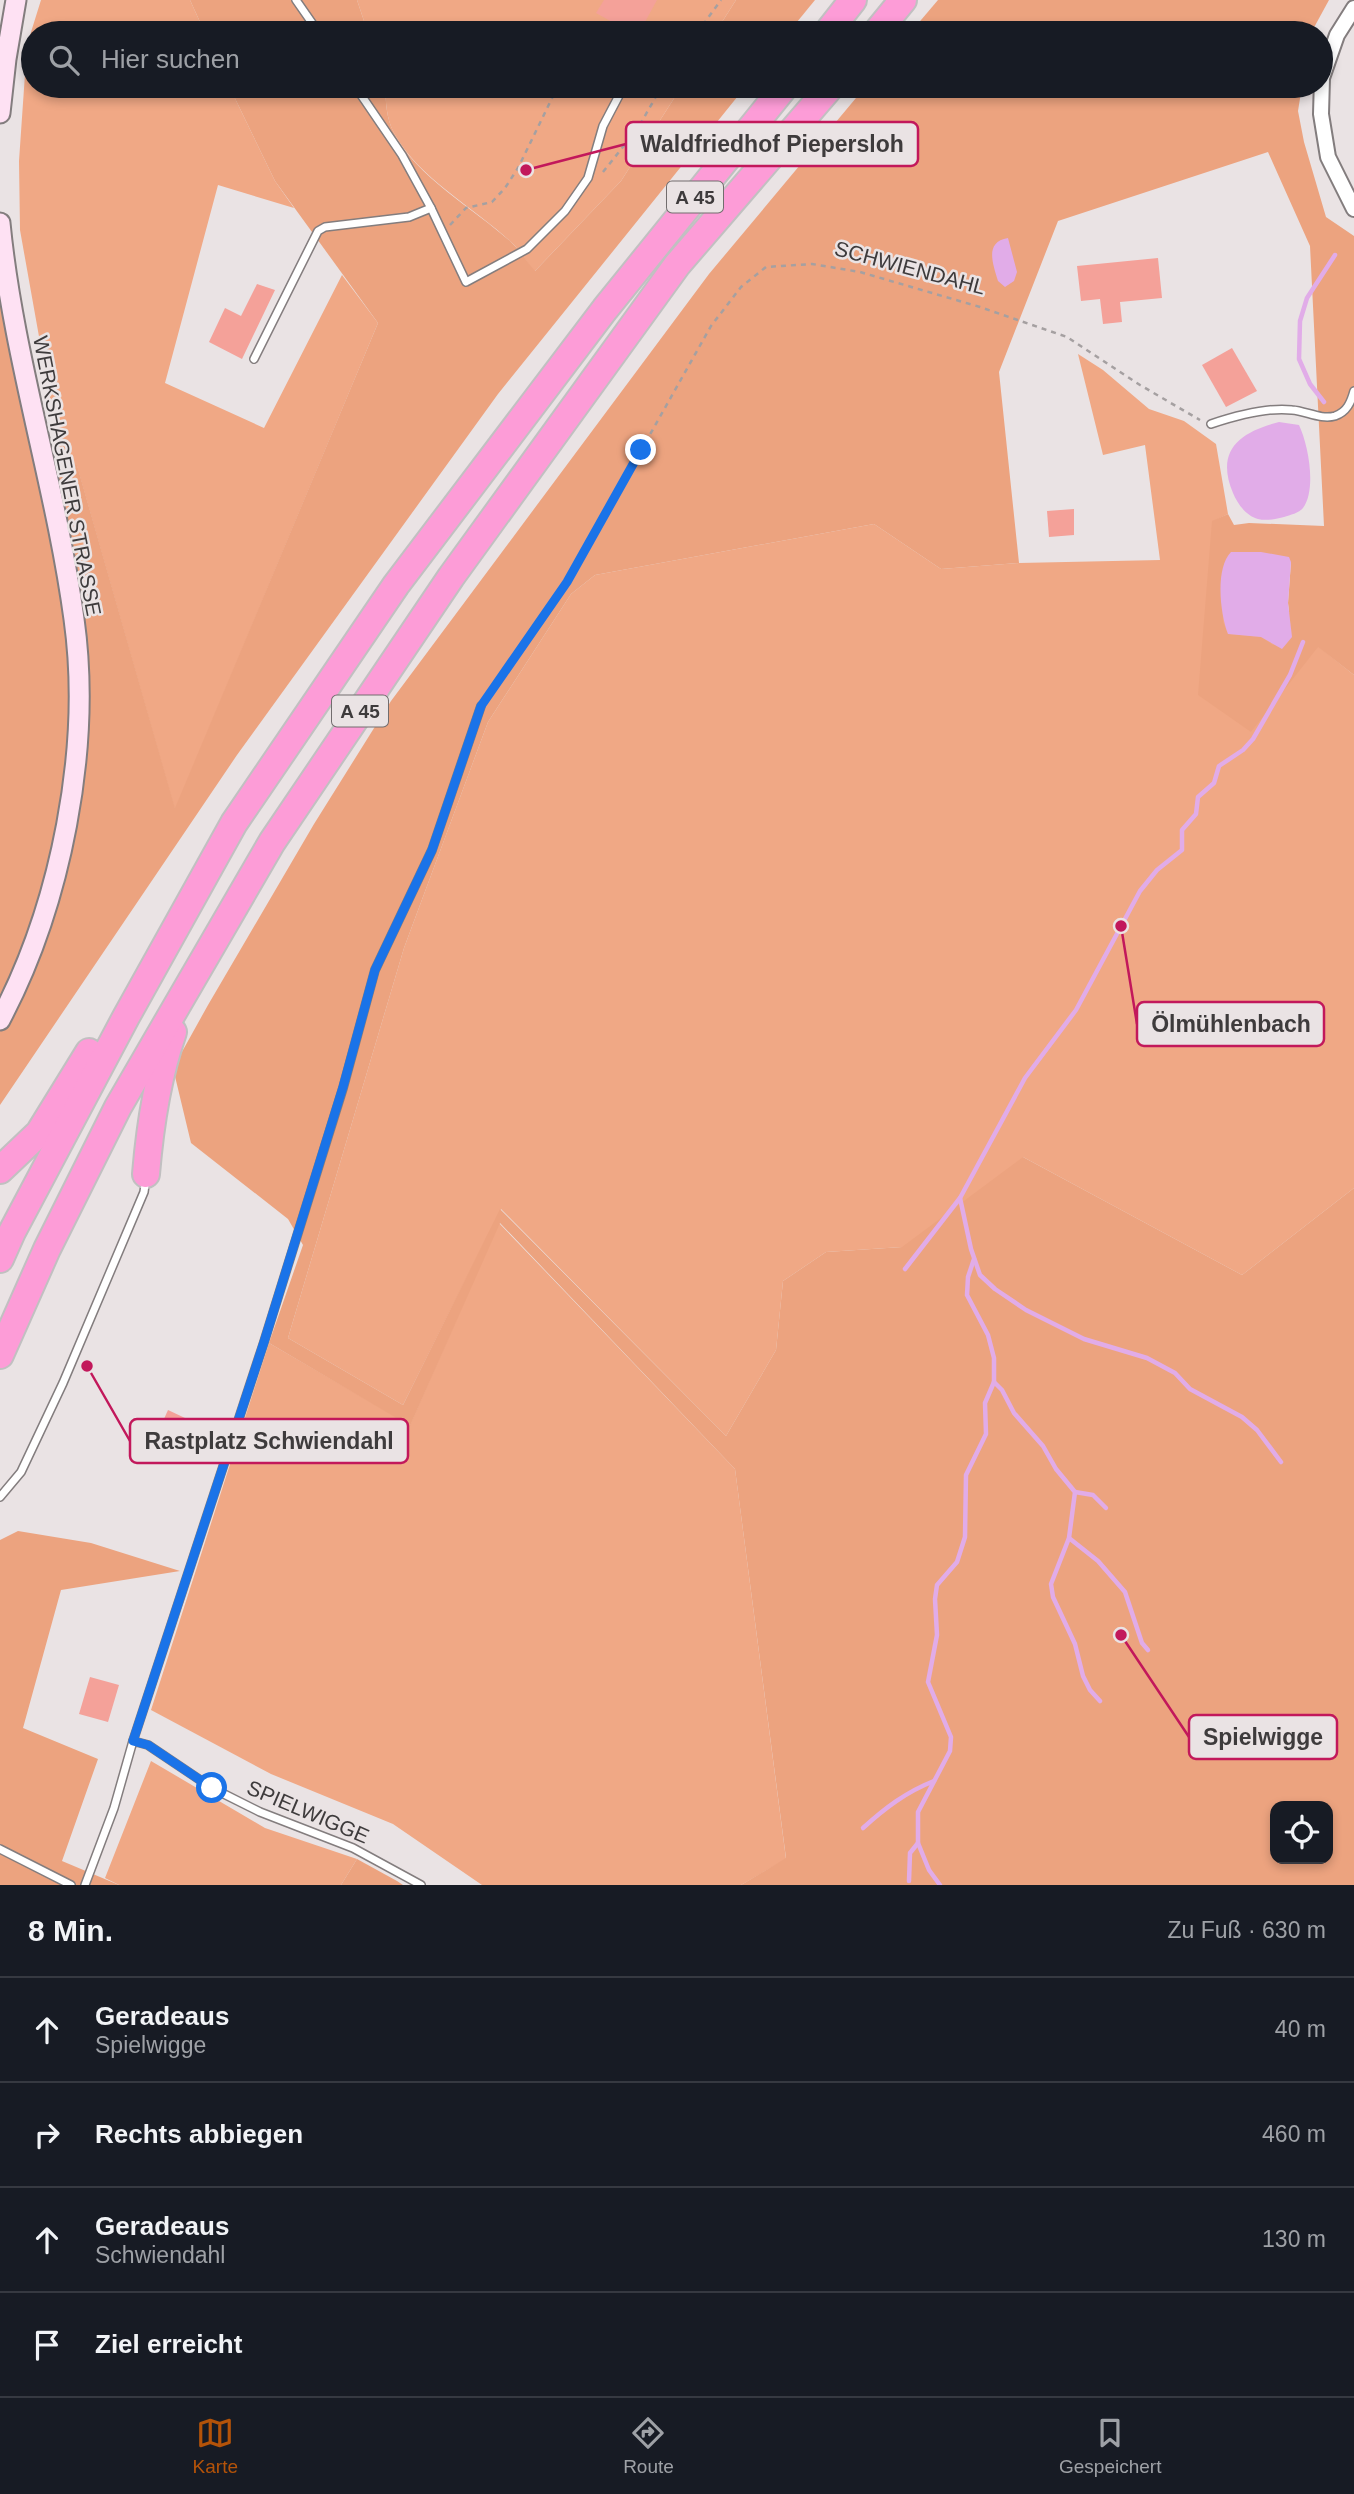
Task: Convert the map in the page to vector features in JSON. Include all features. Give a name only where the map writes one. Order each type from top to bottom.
[{"type":"highway","points":[[836,21],[853,0]]},
{"type":"highway","points":[[886,21],[903,0]]},
{"type":"highway","name":"A 45","points":[[0,1259],[126,1017],[234,823],[396,586],[605,309],[775,98]]},
{"type":"highway","name":"A 45","points":[[0,1356],[47,1249],[118,1107],[272,842],[451,577],[677,265],[821,98]]},
{"type":"highway","points":[[146,1174],[151,1118],[166,1051],[196,972]]},
{"type":"highway","points":[[0,1170],[39,1133],[88,1053],[126,1017]]},
{"type":"main road","points":[[0,113],[16,0]]},
{"type":"main road","name":"WERKSHAGENER STRASSE","points":[[0,223],[18,345],[63,556],[74,621],[78,678],[72,793],[58,867],[31,948],[0,1020]]},
{"type":"street","points":[[1333,46],[1354,8]]},
{"type":"street","points":[[1321,98],[1321,114],[1328,157],[1354,209]]},
{"type":"lane","points":[[296,0],[311,21]]},
{"type":"lane","points":[[363,98],[402,155],[466,282],[527,249],[565,211],[588,178],[603,126],[618,98]]},
{"type":"lane","points":[[254,359],[318,231],[324,227],[409,217],[431,208]]},
{"type":"lane","points":[[1211,424],[1238,415],[1291,409],[1327,418],[1339,415],[1350,405],[1354,391]]},
{"type":"lane","points":[[85,1885],[114,1808],[133,1741],[264,1342],[343,1087],[375,970],[432,850],[481,706]]},
{"type":"lane","points":[[0,1497],[21,1472],[63,1383],[145,1192],[146,1174]]},
{"type":"lane","name":"SPIELWIGGE","points":[[133,1741],[148,1745],[212,1788],[260,1812],[354,1848],[421,1885]]},
{"type":"lane","points":[[0,1849],[71,1885]]},
{"type":"path","points":[[706,21],[721,0]]},
{"type":"path","points":[[443,234],[467,208],[492,202],[505,188],[518,168],[552,98]]},
{"type":"path","points":[[603,172],[638,128],[655,98]]},
{"type":"path","name":"SCHWIENDAHL","points":[[481,706],[567,582],[711,326],[741,287],[766,267],[812,264],[860,272],[980,307],[1067,337],[1194,418],[1211,424]]},
{"type":"shaded area","points":[[41,0],[190,0],[200,21],[34,21]]},
{"type":"shaded area","points":[[190,0],[357,0],[364,21],[200,21]]},
{"type":"shaded area","points":[[357,0],[736,0],[723,21],[364,21]]},
{"type":"shaded area","points":[[736,0],[815,0],[798,21],[723,21]]},
{"type":"shaded area","points":[[938,0],[1329,0],[1318,21],[920,21]]},
{"type":"shaded area","points":[[23,98],[235,98],[275,181],[294,208],[218,185],[165,383],[264,428],[342,275],[378,323],[175,810],[77,466],[63,471],[20,230],[19,161]]},
{"type":"shaded area","points":[[235,98],[386,98],[389,122],[404,149],[431,178],[511,242],[535,271],[621,181],[674,98],[736,98],[498,394],[237,755],[0,1105],[0,225],[52,475],[77,465],[175,808],[378,323],[275,181]]},
{"type":"shaded area","points":[[386,98],[674,98],[621,181],[534,272],[511,242],[417,164],[394,133]]},
{"type":"shaded area","points":[[856,98],[1300,98],[1298,111],[1304,142],[1326,217],[1354,236],[1354,675],[1318,647],[1251,732],[1198,695],[1212,521],[1228,514],[1234,525],[1249,523],[1324,526],[1310,246],[1268,152],[1058,221],[999,372],[1019,563],[941,569],[874,524],[595,575],[571,594],[488,722],[404,948],[288,1338],[403,1405],[500,1209],[726,1436],[776,1350],[783,1281],[826,1252],[902,1247],[1023,1157],[1242,1275],[1354,1188],[1354,1885],[741,1885],[786,1858],[735,1469],[500,1223],[410,1426],[269,1343],[303,1245],[288,1219],[191,1143],[173,1068],[314,824],[391,701],[709,274]],"holes":[[[1291,562],[1288,603],[1292,637],[1273,645],[1261,637],[1228,634],[1223,622],[1221,576]]]},
{"type":"shaded area","points":[[1008,238],[1017,272],[1014,281],[1005,287],[998,281],[992,255],[996,244]]},
{"type":"shaded area","points":[[1078,354],[1103,370],[1149,409],[1184,421],[1216,444],[1228,514],[1212,522],[1319,647],[1354,675],[1354,1188],[1242,1275],[1023,1157],[1086,1305],[1326,1801],[1270,1801],[1270,1864],[1287,1864],[933,1885],[902,1247],[826,1252],[783,1281],[776,1350],[726,1436],[501,1209],[403,1405],[288,1338],[404,948],[488,722],[571,594],[595,575],[874,524],[941,569],[1019,563],[1160,560],[1145,445],[1103,455]]},
{"type":"shaded area","points":[[1279,422],[1299,425],[1310,466],[1310,490],[1303,508],[1292,515],[1268,520],[1258,519],[1242,509],[1233,493],[1228,478],[1229,454],[1235,445],[1253,431]]},
{"type":"shaded area","points":[[1231,552],[1261,552],[1289,557],[1291,562],[1288,603],[1292,637],[1282,649],[1261,637],[1228,634],[1220,592],[1223,569]]},
{"type":"shaded area","points":[[499,1223],[735,1469],[786,1859],[741,1885],[482,1885],[393,1824],[271,1774],[151,1710],[269,1343],[410,1425]]},
{"type":"shaded area","points":[[18,1531],[91,1543],[180,1571],[61,1590],[23,1728],[98,1759],[62,1861],[119,1885],[0,1885],[0,1540]]},
{"type":"shaded area","points":[[151,1761],[265,1828],[357,1859],[341,1885],[119,1885],[105,1878]]},
{"type":"shaded area","points":[[1333,1816],[1354,1860],[1333,1861]]},
{"type":"shaded area","points":[[357,1859],[397,1881],[403,1885],[341,1885]]},
{"type":"building","points":[[604,0],[657,0],[646,21],[610,21],[596,13]]},
{"type":"building","points":[[1158,258],[1162,298],[1120,302],[1122,322],[1103,324],[1100,299],[1081,301],[1077,266]]},
{"type":"building","points":[[257,284],[275,290],[242,359],[209,342],[225,308],[241,316]]},
{"type":"building","points":[[1232,348],[1257,391],[1226,407],[1202,365]]},
{"type":"building","points":[[1074,509],[1074,535],[1049,537],[1047,511]]},
{"type":"building","points":[[168,1410],[185,1418],[176,1438],[159,1430]]},
{"type":"building","points":[[90,1677],[119,1685],[108,1722],[79,1714]]},
{"type":"waterway","points":[[1324,402],[1310,384],[1299,359],[1300,321],[1307,298],[1335,255]]},
{"type":"waterway","points":[[1281,1462],[1257,1430],[1242,1417],[1190,1389],[1175,1373],[1147,1358],[1084,1339],[1026,1310],[995,1289],[980,1275],[971,1249],[960,1198],[1025,1078],[1076,1010],[1140,891],[1157,870],[1182,850],[1182,830],[1196,814],[1198,797],[1214,783],[1219,766],[1243,750],[1253,739],[1290,675],[1303,642]]},
{"type":"waterway","points":[[905,1269],[960,1198]]},
{"type":"waterway","points":[[940,1885],[929,1870],[918,1843],[918,1812],[950,1751],[951,1737],[928,1682],[937,1635],[935,1599],[937,1585],[957,1562],[965,1537],[966,1475],[986,1434],[985,1403],[994,1382],[994,1358],[988,1335],[967,1295],[968,1277],[974,1259]]},
{"type":"waterway","points":[[994,1382],[1002,1390],[1014,1413],[1043,1446],[1056,1469],[1075,1492],[1069,1538],[1051,1584],[1053,1597],[1075,1644],[1083,1676],[1100,1701]]},
{"type":"waterway","points":[[1075,1492],[1093,1495],[1106,1508]]},
{"type":"waterway","points":[[1069,1538],[1098,1561],[1125,1592],[1142,1643],[1148,1650]]},
{"type":"waterway","points":[[863,1828],[896,1801],[934,1781]]},
{"type":"waterway","points":[[909,1881],[910,1853],[918,1843]]},
{"type":"place","name":"Waldfriedhof Piepersloh","points":[[526,170]]},
{"type":"place","name":"Ölmühlenbach","points":[[1121,926]]},
{"type":"place","name":"Rastplatz Schwiendahl","points":[[87,1366]]},
{"type":"place","name":"Spielwigge","points":[[1121,1635]]},
{"type":"route","points":[[212,1788],[148,1745],[133,1741],[264,1342],[343,1087],[375,970],[432,850],[481,706],[567,582],[641,450]]}]
